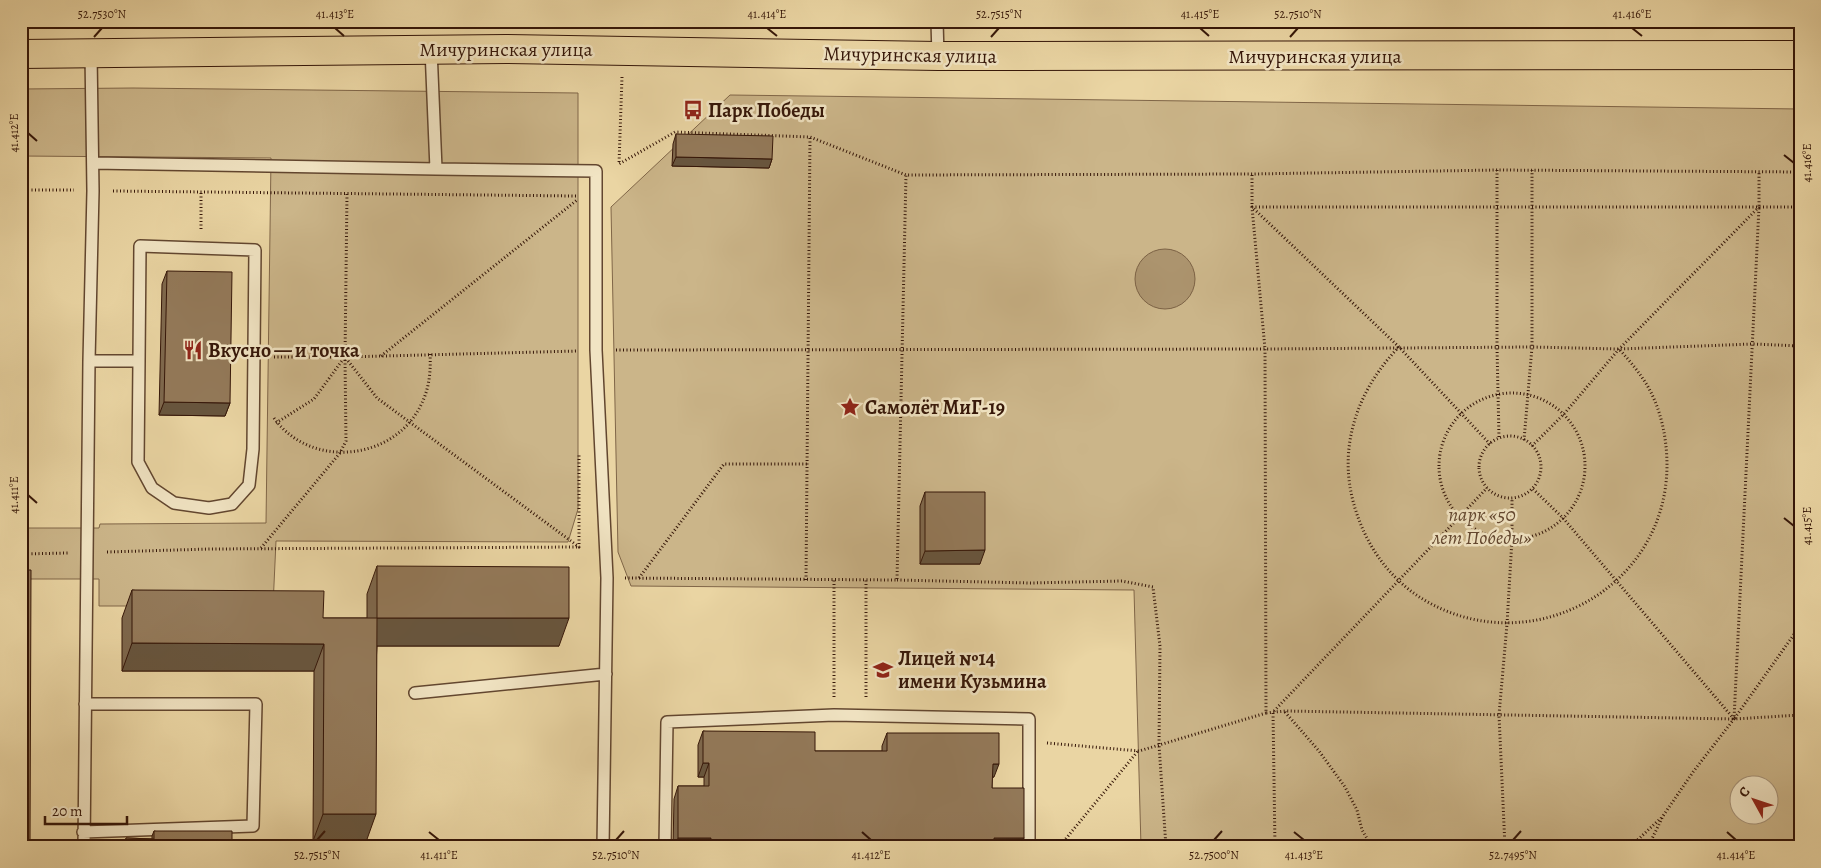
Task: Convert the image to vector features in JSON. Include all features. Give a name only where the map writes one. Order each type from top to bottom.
[{"type":"main road","name":"Мичуринская улица","points":[[21,54],[432,49],[623,50],[938,56],[1800,55]]},
{"type":"lane","points":[[937,21],[938,56]]},
{"type":"lane","points":[[432,49],[436,169]]},
{"type":"lane","points":[[84,847],[89,361],[93,191],[91,54]]},
{"type":"lane","points":[[93,163],[596,171],[596,350],[607,578],[603,847]]},
{"type":"lane","points":[[140,246],[255,250],[254,357],[253,434],[249,485],[232,504],[209,508],[174,503],[152,488],[138,462],[140,246]]},
{"type":"lane","points":[[89,361],[139,361]]},
{"type":"lane","points":[[415,693],[606,674]]},
{"type":"lane","points":[[84,832],[253,826],[256,704],[85,704]]},
{"type":"lane","points":[[665,847],[667,722],[834,715],[1029,719],[1029,847]]},
{"type":"path","points":[[623,50],[619,164],[674,132],[810,137],[906,175],[1252,174],[1497,170],[1800,172]]},
{"type":"path","points":[[806,580],[810,137]]},
{"type":"path","points":[[1497,170],[1499,438]]},
{"type":"path","points":[[1524,440],[1532,347],[1532,170]]},
{"type":"path","points":[[1734,718],[1760,207],[1759,172]]},
{"type":"path","points":[[1252,174],[1252,207],[1265,349],[1266,713]]},
{"type":"path","points":[[897,580],[906,175]]},
{"type":"path","points":[[21,190],[582,196]]},
{"type":"path","points":[[261,548],[340,453],[346,441],[346,194]]},
{"type":"path","points":[[581,206],[582,196]]},
{"type":"path","points":[[381,356],[582,196]]},
{"type":"path","points":[[1252,207],[1800,207]]},
{"type":"path","points":[[1252,207],[1399,347],[1490,444]]},
{"type":"path","points":[[1532,446],[1564,414],[1619,349],[1760,207]]},
{"type":"path","points":[[596,350],[1399,347],[1619,349],[1753,344],[1800,346]]},
{"type":"path","points":[[1399,347],[1386,361],[1364,395],[1351,434],[1348,467],[1351,494],[1363,532],[1385,566],[1414,593],[1449,612],[1468,618],[1507,624],[1547,618],[1584,604],[1616,580],[1632,563],[1646,544],[1656,523],[1667,477],[1664,430],[1648,386],[1635,366],[1619,349]]},
{"type":"path","points":[[254,357],[345,357],[580,351],[580,361]]},
{"type":"path","points":[[254,389],[278,423],[292,436],[308,446],[326,452],[364,451],[381,445],[410,423],[420,408],[427,391],[431,373],[430,354]]},
{"type":"path","points":[[345,357],[377,398],[579,547]]},
{"type":"path","points":[[253,434],[278,423],[314,399],[345,357]]},
{"type":"path","points":[[1498,394],[1528,394],[1547,402],[1564,414],[1580,438],[1585,466],[1579,494],[1563,518],[1552,527],[1540,533],[1512,539],[1489,535],[1478,531],[1460,517],[1451,506],[1444,493],[1440,479],[1440,450],[1452,424],[1472,404],[1498,394]]},
{"type":"path","points":[[1509,436],[1524,440],[1532,446],[1540,460],[1541,471],[1533,488],[1522,496],[1512,498],[1498,496],[1487,488],[1482,480],[1479,470],[1483,451],[1499,438],[1509,436]]},
{"type":"path","points":[[579,449],[579,547]]},
{"type":"path","points":[[639,579],[724,464],[807,464]]},
{"type":"path","points":[[1275,847],[1273,712],[1487,488]]},
{"type":"path","points":[[1533,488],[1563,518],[1734,718]]},
{"type":"path","points":[[1505,847],[1499,715],[1507,624],[1512,539],[1512,498]]},
{"type":"path","points":[[21,554],[261,548],[579,547]]},
{"type":"path","points":[[607,578],[1030,583],[1122,582],[1153,587],[1160,646],[1159,745],[1166,847]]},
{"type":"path","points":[[834,580],[834,715]]},
{"type":"path","points":[[866,580],[866,715]]},
{"type":"path","points":[[1648,847],[1663,816],[1693,772],[1800,626]]},
{"type":"path","points":[[1029,741],[1138,751],[1266,713],[1285,711],[1734,718],[1800,715]]},
{"type":"path","points":[[1285,711],[1319,751],[1345,787],[1357,810],[1362,830],[1372,847]]},
{"type":"path","points":[[1060,847],[1138,751]]},
{"type":"path","points":[[1630,847],[1663,816]]},
{"type":"green space","points":[[133,88],[578,93],[578,509],[568,542],[276,541],[273,606],[99,606],[99,579],[21,579],[21,528],[99,528],[100,524],[266,523],[271,158],[21,156],[21,89]]},
{"type":"green space","name":"парк «50 лет Победы»","points":[[730,95],[1800,109],[1800,847],[1141,847],[1134,590],[631,586],[618,552],[611,207]]},
{"type":"shaded area","points":[[1159,249],[1171,249],[1182,254],[1190,262],[1195,273],[1193,291],[1182,304],[1171,309],[1159,309],[1148,304],[1140,296],[1135,285],[1135,273],[1140,262],[1148,254]]},
{"type":"building","points":[[676,134],[773,136],[772,159],[676,157]]},
{"type":"building","name":"Вкусно — и точка","points":[[167,271],[232,272],[230,403],[164,402]]},
{"type":"building","points":[[925,492],[985,492],[985,550],[925,551]]},
{"type":"building","points":[[377,566],[569,567],[569,618],[377,618]]},
{"type":"building","points":[[21,570],[31,570],[30,847],[21,847]]},
{"type":"building","points":[[132,590],[324,591],[323,618],[377,618],[376,814],[323,814],[324,644],[132,643]]},
{"type":"building","points":[[703,731],[815,732],[815,751],[887,751],[887,733],[999,733],[999,764],[993,764],[992,788],[1024,788],[1024,838],[994,838],[994,847],[710,847],[711,838],[678,838],[678,786],[709,786],[709,763],[703,763]]},
{"type":"building","points":[[154,831],[232,831],[232,847],[126,847],[126,838],[154,839]]},
{"type":"place","name":"Парк Победы","points":[[693,110]]},
{"type":"place","name":"Вкусно — и точка","points":[[193,350]]},
{"type":"place","name":"Самолёт МиГ-19","points":[[850,407]]},
{"type":"place","name":"Лицей №14 имени Кузьмина","points":[[883,670]]}]
